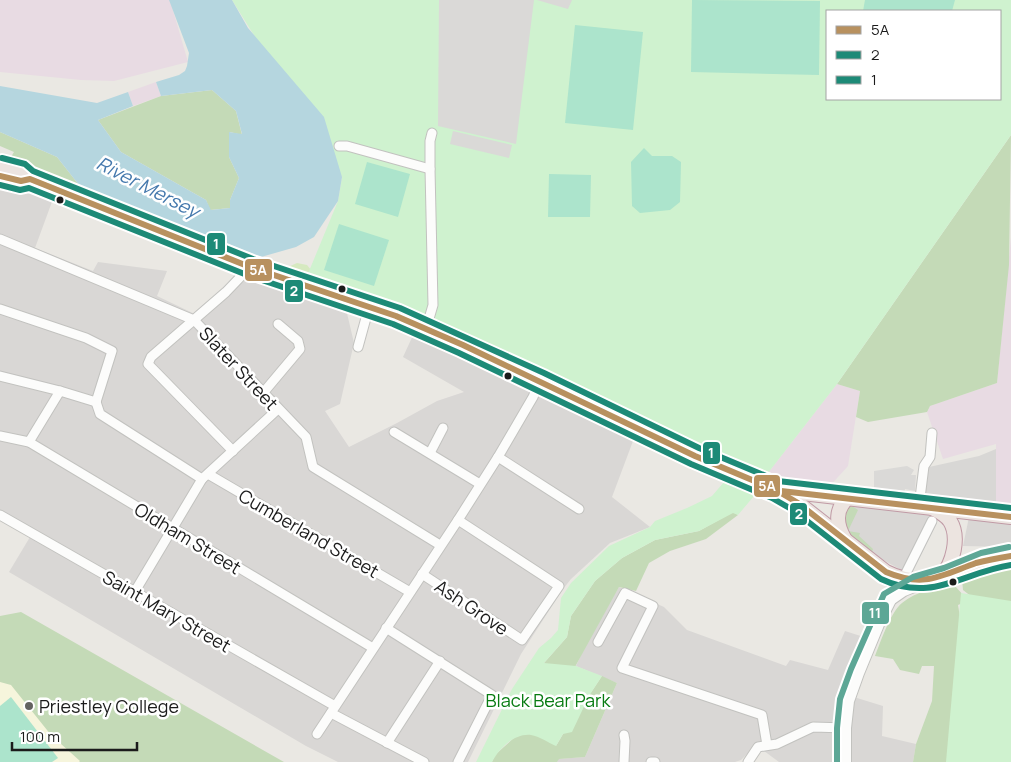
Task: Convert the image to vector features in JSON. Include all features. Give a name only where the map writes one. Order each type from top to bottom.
[{"type":"highway","points":[[0,166],[22,172],[28,178],[250,266],[369,307],[426,329],[540,381],[664,442],[776,490],[798,503],[845,538],[886,572],[903,579],[935,579],[983,561],[1011,556]]},
{"type":"highway","points":[[0,176],[21,181],[28,178]]},
{"type":"highway","points":[[776,490],[919,506],[949,520],[954,538],[950,562],[935,579]]},
{"type":"highway","points":[[845,538],[839,526],[838,517],[844,501],[849,497]]},
{"type":"highway","points":[[933,514],[1011,516]]},
{"type":"street","points":[[426,329],[433,305],[430,169],[430,141],[432,133]]},
{"type":"street","points":[[339,146],[346,146],[430,169]]},
{"type":"street","name":"Slater Street","points":[[0,239],[194,320],[306,437],[313,467],[440,545]]},
{"type":"street","points":[[233,451],[148,364],[151,358],[230,287],[250,266]]},
{"type":"street","points":[[358,347],[369,307]]},
{"type":"street","points":[[0,309],[86,338],[112,351],[96,402],[0,376]]},
{"type":"street","points":[[263,393],[300,349],[298,341],[278,324]]},
{"type":"street","points":[[317,734],[498,457],[533,397],[540,381]]},
{"type":"street","points":[[29,442],[60,391]]},
{"type":"street","name":"Cumberland Street","points":[[96,402],[100,414],[205,477],[410,592]]},
{"type":"street","points":[[134,592],[205,477],[278,409]]},
{"type":"street","points":[[430,453],[443,428]]},
{"type":"street","points":[[394,432],[480,484]]},
{"type":"street","points":[[919,506],[924,466],[930,457],[932,433]]},
{"type":"street","name":"Oldham Street","points":[[0,436],[29,442],[373,648]]},
{"type":"street","points":[[498,457],[580,508]]},
{"type":"street","points":[[903,579],[933,514]]},
{"type":"street","name":"Saint Mary Street","points":[[0,515],[134,592],[388,743],[424,762]]},
{"type":"street","name":"Ash Grove","points":[[422,574],[522,640],[559,586],[458,520]]},
{"type":"street","points":[[846,762],[846,728],[850,701],[859,673],[891,600],[892,585],[886,572]]},
{"type":"street","points":[[891,600],[916,585],[935,579]]},
{"type":"street","points":[[598,642],[625,592],[653,606],[622,668],[762,715],[767,745]]},
{"type":"street","points":[[386,628],[492,696],[458,762]]},
{"type":"street","points":[[388,743],[440,661]]},
{"type":"street","points":[[748,762],[758,747],[777,744],[813,727],[846,728]]},
{"type":"street","points":[[624,735],[626,741],[624,762]]},
{"type":"shaded area","points":[[0,0],[170,0],[188,62],[114,81],[81,80],[0,72]]},
{"type":"shaded area","points":[[439,0],[534,0],[516,144],[438,126]]},
{"type":"shaded area","points":[[537,0],[572,0],[568,9]]},
{"type":"shaded area","points":[[156,82],[161,96],[133,106],[128,92]]},
{"type":"shaded area","points":[[453,131],[512,145],[509,158],[450,144]]},
{"type":"shaded area","points":[[0,183],[53,199],[35,248],[93,271],[98,262],[167,271],[157,296],[201,317],[248,278],[346,309],[354,343],[340,404],[325,411],[349,447],[437,401],[464,392],[403,357],[415,331],[633,441],[612,497],[650,527],[610,543],[571,579],[563,589],[521,654],[468,762],[338,762],[306,746],[9,572],[30,537],[0,519]]},
{"type":"shaded area","points":[[1011,237],[1011,516],[996,515],[996,444],[943,459],[927,412],[930,406],[997,383]]},
{"type":"shaded area","points":[[837,384],[860,391],[848,466],[828,488],[768,473]]},
{"type":"shaded area","points":[[996,449],[996,511],[924,503],[929,467],[979,456]]},
{"type":"shaded area","points":[[907,466],[914,470],[911,475],[916,475],[915,491],[905,489],[904,495],[874,492],[874,471]]},
{"type":"shaded area","points":[[855,504],[934,515],[903,571],[869,552],[848,530]]},
{"type":"shaded area","points":[[969,517],[1011,522],[1011,547],[963,546]]},
{"type":"shaded area","points":[[619,587],[664,607],[687,630],[786,666],[790,660],[828,670],[845,631],[870,639],[844,694],[883,706],[882,736],[916,744],[913,762],[779,762],[756,745],[741,760],[735,762],[557,762],[558,759],[585,757],[617,683],[576,666],[593,629]]},
{"type":"shaded area","name":"Priestley College","points":[[0,646],[104,762],[0,762]]},
{"type":"green space","name":"Black Bear Park","points":[[232,0],[1011,0],[1011,135],[837,384],[768,473],[760,471],[750,493],[754,496],[738,515],[733,513],[699,531],[655,540],[622,558],[595,581],[571,616],[567,637],[544,663],[576,666],[602,676],[589,696],[572,732],[563,734],[556,746],[531,735],[519,736],[508,742],[492,762],[476,762],[512,689],[539,648],[558,630],[561,598],[571,583],[609,546],[650,527],[655,521],[712,496],[724,482],[728,485],[756,469],[408,309],[307,276],[338,201],[342,177]]},
{"type":"green space","points":[[692,0],[820,1],[819,75],[691,72]]},
{"type":"green space","points":[[865,0],[955,0],[952,10],[863,10]]},
{"type":"green space","points":[[575,25],[643,32],[633,130],[565,123]]},
{"type":"green space","points":[[212,90],[236,111],[242,135],[230,132],[229,157],[239,178],[230,200],[230,208],[210,210],[206,200],[121,152],[98,120],[161,96]]},
{"type":"green space","points":[[0,132],[57,157],[79,185],[11,157],[14,152],[0,146]]},
{"type":"green space","points":[[1011,135],[1009,265],[997,383],[930,406],[927,412],[868,422],[856,417],[860,391],[837,384]]},
{"type":"green space","points":[[644,148],[652,156],[672,156],[681,162],[680,202],[670,210],[640,213],[632,206],[631,162]]},
{"type":"green space","points":[[367,162],[410,174],[398,217],[355,204]]},
{"type":"green space","points":[[549,174],[591,175],[590,217],[548,217]]},
{"type":"green space","points":[[339,224],[389,240],[374,286],[324,270]]},
{"type":"green space","points":[[297,263],[307,265],[316,276],[289,269],[288,267]]},
{"type":"green space","points":[[852,506],[858,510],[848,531],[860,533],[859,536],[873,549],[872,552],[849,536],[842,523],[847,509]]},
{"type":"green space","name":"Black Bear Park","points":[[733,512],[738,515],[706,539],[670,551],[649,563],[636,591],[619,587],[570,676],[556,746],[602,676],[617,683],[585,757],[559,759],[557,762],[492,762],[495,755],[516,736],[544,663],[567,637],[571,616],[595,581],[622,558],[655,540],[699,531]]},
{"type":"green space","points":[[1006,562],[1011,562],[1011,621],[999,618],[963,590],[962,579],[979,573],[1002,571]]},
{"type":"green space","points":[[954,585],[966,598],[965,602],[958,605],[962,629],[961,762],[913,762],[916,744],[932,701],[934,666],[922,666],[919,674],[900,670],[893,659],[875,656],[890,620],[902,603],[920,593]]},
{"type":"green space","points":[[961,593],[1011,601],[1011,762],[946,762]]},
{"type":"green space","points":[[21,612],[284,762],[79,762],[51,735],[11,685],[0,682],[0,616]]},
{"type":"green space","points":[[11,697],[58,758],[52,762],[0,762],[0,706]]},
{"type":"water","name":"River Mersey","points":[[169,0],[232,0],[248,28],[324,117],[342,177],[338,201],[314,237],[296,247],[261,257],[79,185],[57,157],[0,132],[0,86],[97,103],[128,92],[133,106],[98,120],[121,152],[206,200],[211,210],[230,208],[230,200],[239,178],[229,157],[229,132],[242,134],[236,111],[212,90],[161,96],[156,82],[179,75],[185,71],[187,66],[189,53]]},
{"type":"pier","points":[[742,464],[765,473],[750,493],[728,485]]},
{"type":"transit line","name":"1","points":[[2,158],[25,164],[33,171],[253,259],[400,308],[544,373],[699,448],[778,481],[1011,508]]},
{"type":"transit line","name":"5A","points":[[0,176],[21,181],[30,179],[250,267],[396,316],[463,345],[695,456],[776,490],[798,503],[886,572],[899,577],[922,580],[942,576],[976,563],[1011,556]]},
{"type":"transit line","name":"2","points":[[0,185],[20,190],[29,188],[247,275],[393,324],[459,353],[691,464],[772,498],[793,510],[881,579],[899,586],[931,587],[1011,565]]},
{"type":"transit line","name":"5A","points":[[781,491],[1011,517]]},
{"type":"transit line","name":"11","points":[[837,762],[837,728],[840,699],[884,594],[913,577],[944,568],[981,553],[1009,547]]},
{"type":"place","name":"Priestley College","points":[[29,706]]}]
